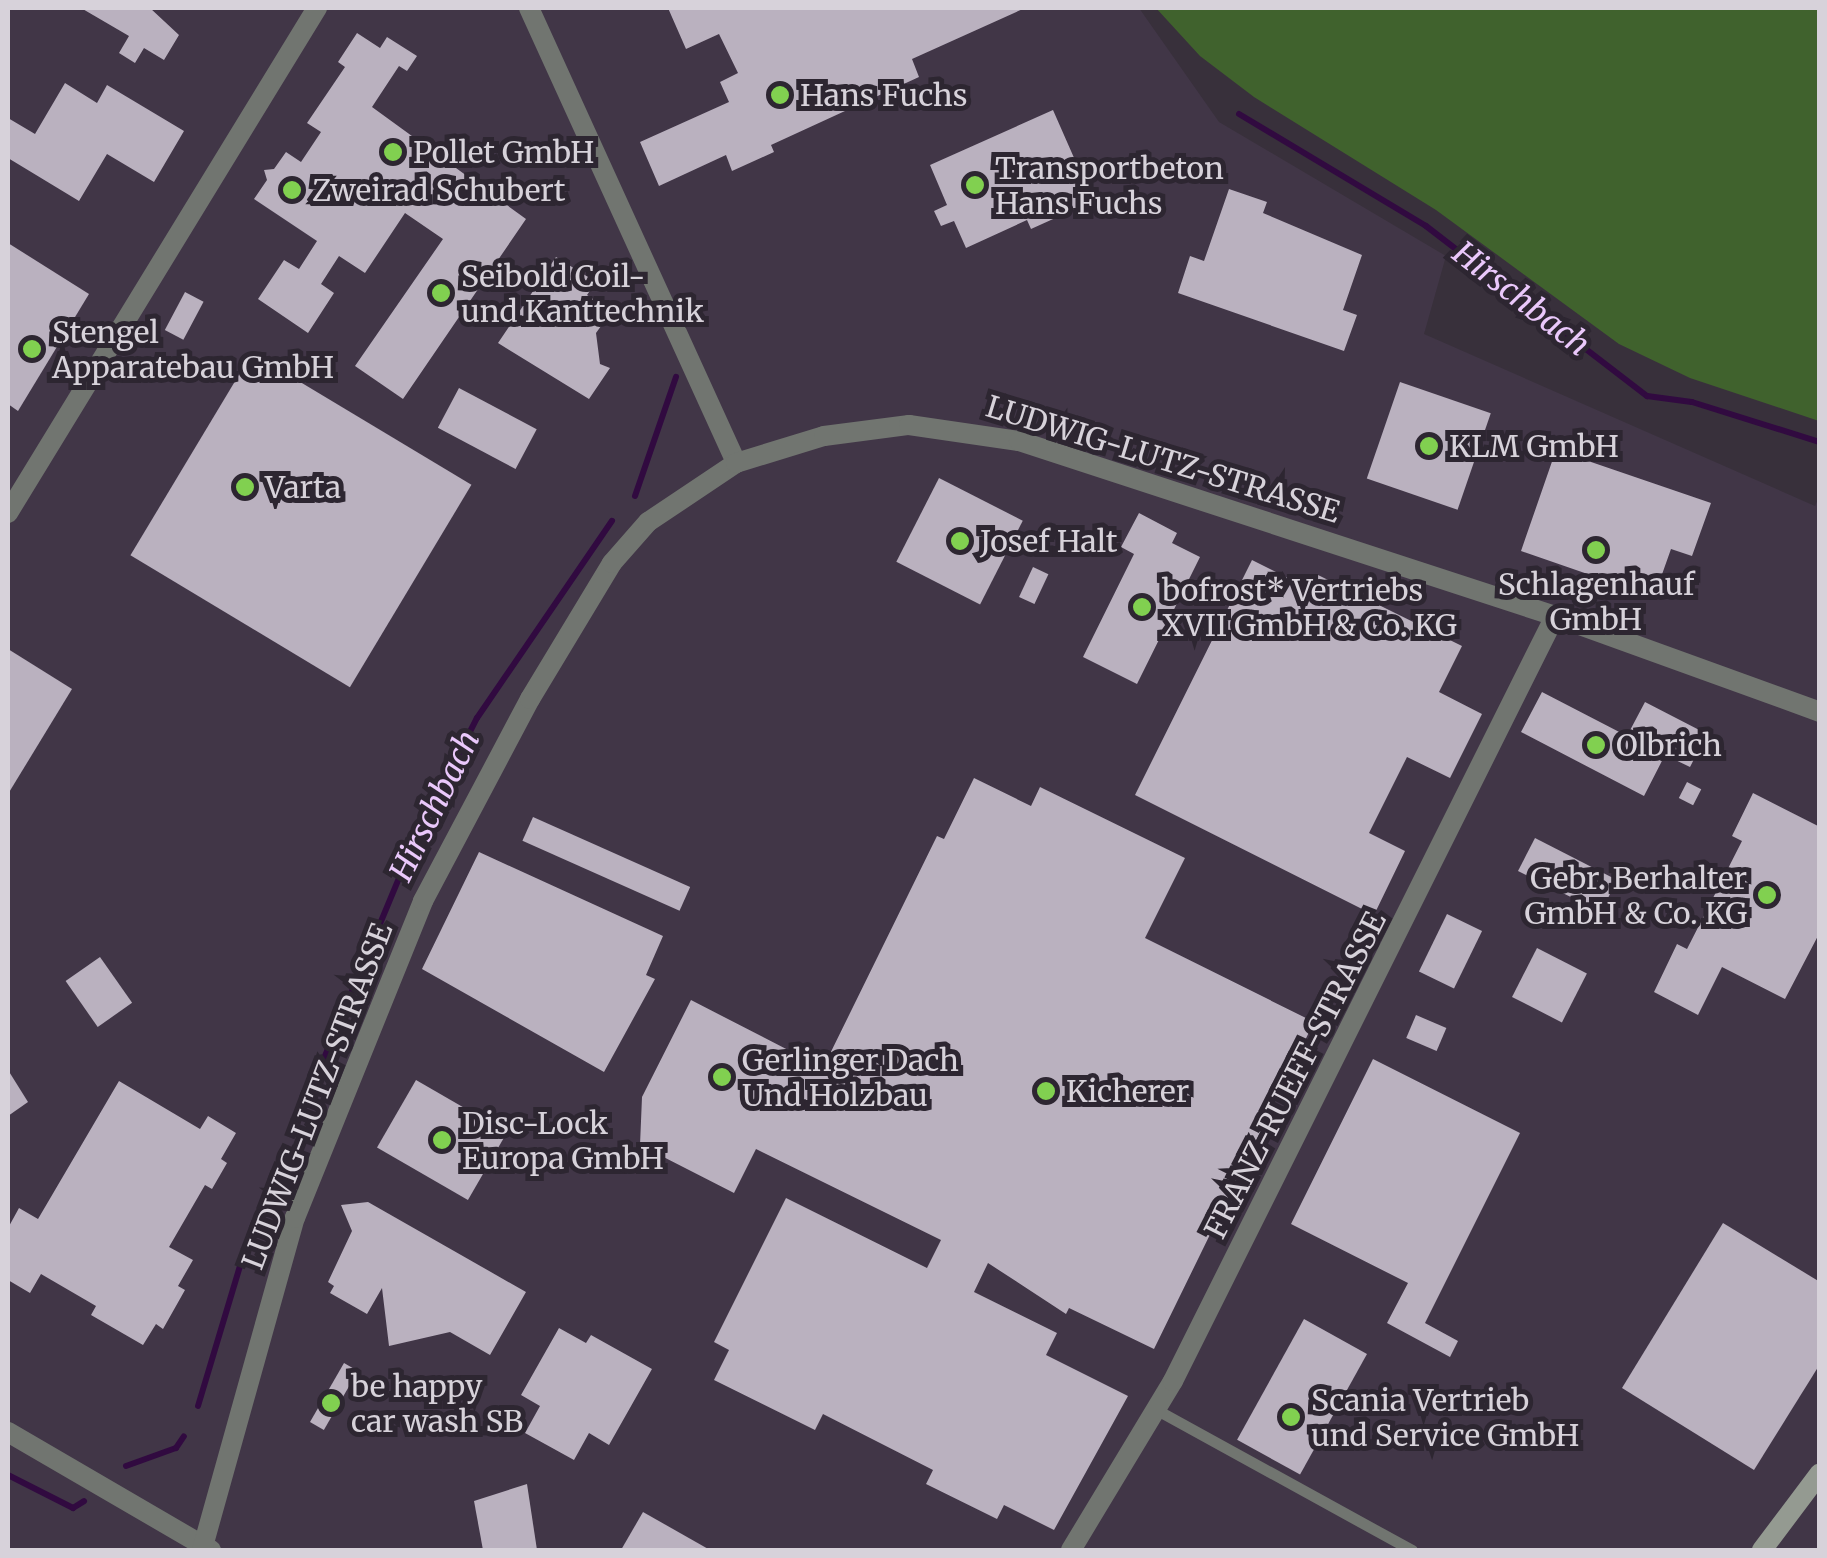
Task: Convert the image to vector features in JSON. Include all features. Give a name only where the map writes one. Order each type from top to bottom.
[{"type":"street","points":[[8,513],[317,8]]},
{"type":"street","points":[[529,8],[736,463]]},
{"type":"street","name":"LUDWIG-LUTZ-STRASSE","points":[[205,1549],[295,1218],[424,901],[530,699],[612,563],[648,522],[736,463],[824,436],[908,426],[972,431],[1140,476],[1555,616],[1820,712]]},
{"type":"street","name":"FRANZ-RUEFF-STRASSE","points":[[1070,1550],[1157,1410],[1555,616]]},
{"type":"street","points":[[8,1432],[205,1549]]},
{"type":"street","points":[[1762,1550],[1820,1472]]},
{"type":"lane","points":[[1157,1410],[1412,1550]]},
{"type":"shaded area","points":[[8,8],[1139,8],[1219,122],[1446,256],[1424,334],[1815,506],[1819,497],[1819,1550],[8,1550]]},
{"type":"green space","points":[[1156,8],[1819,8],[1819,421],[1690,378],[1619,344],[1436,210],[1254,97],[1200,56]]},
{"type":"building","points":[[81,8],[150,8],[179,35],[164,60],[144,48],[135,63],[119,53],[129,36]]},
{"type":"building","name":"Hans Fuchs","points":[[668,8],[1025,8],[912,59],[919,77],[771,145],[774,152],[732,171],[726,155],[659,186],[640,142],[729,102],[720,82],[738,73],[719,34],[686,49]]},
{"type":"building","points":[[357,33],[380,48],[387,37],[417,56],[407,71],[399,66],[372,107],[526,219],[403,399],[355,366],[443,239],[405,213],[365,273],[339,256],[321,284],[334,293],[308,333],[258,299],[284,260],[299,269],[317,241],[254,199],[267,180],[264,170],[274,169],[286,152],[301,162],[321,132],[307,123],[345,67],[338,62]]},
{"type":"building","points":[[65,83],[97,103],[107,85],[184,131],[154,182],[107,154],[79,201],[8,158],[8,118],[35,134]]},
{"type":"building","points":[[1053,110],[1093,201],[1031,229],[1027,220],[966,248],[954,221],[941,226],[934,211],[947,205],[930,165]]},
{"type":"building","points":[[1229,189],[1267,202],[1263,213],[1362,255],[1343,310],[1357,315],[1344,351],[1178,293],[1190,256],[1204,261]]},
{"type":"building","name":"Stengel Apparatebau GmbH","points":[[8,243],[89,294],[18,411],[8,404]]},
{"type":"building","points":[[556,257],[596,282],[587,295],[612,311],[596,333],[600,364],[610,368],[589,399],[498,343]]},
{"type":"building","points":[[185,292],[204,302],[183,340],[165,330]]},
{"type":"building","points":[[252,353],[471,485],[350,687],[130,555]]},
{"type":"building","name":"KLM GmbH","points":[[1400,382],[1491,413],[1458,510],[1367,478]]},
{"type":"building","points":[[459,388],[537,429],[516,469],[438,428]]},
{"type":"building","points":[[1556,450],[1711,503],[1692,556],[1671,549],[1654,597],[1521,551]]},
{"type":"building","name":"Josef Halt","points":[[939,478],[1023,521],[980,604],[896,562]]},
{"type":"building","name":"bofrost* Vertriebs XVII GmbH & Co. KG","points":[[1139,513],[1177,533],[1172,543],[1200,557],[1137,684],[1083,657],[1134,554],[1121,547]]},
{"type":"building","points":[[1252,560],[1310,589],[1318,575],[1462,646],[1439,692],[1482,714],[1450,778],[1407,757],[1369,833],[1405,851],[1374,915],[1135,795]]},
{"type":"building","points":[[1033,567],[1048,574],[1034,604],[1019,597]]},
{"type":"building","points":[[8,649],[72,689],[8,794]]},
{"type":"building","name":"Olbrich","points":[[1542,692],[1627,736],[1645,702],[1707,734],[1690,767],[1665,755],[1644,796],[1521,732]]},
{"type":"building","points":[[974,778],[1031,806],[1040,787],[1185,858],[1145,938],[1314,1022],[1154,1349],[1069,1308],[1066,1314],[988,1263],[974,1292],[1057,1333],[1046,1355],[1128,1396],[1054,1530],[1004,1505],[997,1519],[926,1484],[933,1470],[823,1414],[815,1430],[714,1380],[729,1350],[714,1342],[786,1198],[927,1268],[941,1240],[756,1149],[734,1193],[640,1145],[642,1097],[691,1000],[823,1068],[937,836],[944,839]]},
{"type":"building","points":[[1687,782],[1701,789],[1693,805],[1679,798]]},
{"type":"building","name":"Gebr. Berhalter GmbH & Co. KG","points":[[1753,793],[1820,827],[1820,932],[1785,999],[1722,967],[1698,1015],[1654,992],[1677,944],[1687,949],[1742,841],[1732,836]]},
{"type":"building","points":[[533,817],[690,887],[680,911],[522,841]]},
{"type":"building","points":[[1535,838],[1617,880],[1604,906],[1585,904],[1518,871]]},
{"type":"building","points":[[479,852],[663,936],[646,975],[655,979],[604,1072],[422,969]]},
{"type":"building","points":[[1447,914],[1482,931],[1454,989],[1419,972]]},
{"type":"building","points":[[1537,948],[1587,973],[1562,1022],[1512,997]]},
{"type":"building","points":[[100,957],[132,1003],[98,1027],[66,981]]},
{"type":"building","points":[[1416,1015],[1446,1028],[1437,1051],[1406,1038]]},
{"type":"building","points":[[1373,1059],[1520,1133],[1425,1323],[1458,1341],[1450,1357],[1387,1323],[1408,1283],[1291,1224]]},
{"type":"building","points":[[8,1070],[28,1102],[8,1116]]},
{"type":"building","name":"Disc-Lock Europa GmbH","points":[[416,1080],[507,1132],[468,1200],[377,1148]]},
{"type":"building","points":[[119,1081],[200,1129],[208,1116],[236,1133],[221,1159],[227,1163],[212,1189],[205,1185],[169,1247],[193,1260],[178,1286],[185,1290],[163,1329],[156,1324],[143,1345],[91,1315],[96,1306],[41,1274],[30,1293],[8,1280],[8,1228],[19,1208],[38,1219]]},
{"type":"building","points":[[368,1202],[526,1292],[490,1355],[450,1332],[389,1346],[382,1288],[367,1314],[330,1293],[334,1286],[328,1282],[352,1231],[341,1205]]},
{"type":"building","points":[[1723,1223],[1820,1282],[1820,1364],[1754,1470],[1622,1388]]},
{"type":"building","name":"Scania Vertrieb und Service GmbH","points":[[1304,1319],[1367,1354],[1300,1475],[1237,1440]]},
{"type":"building","points":[[559,1328],[586,1343],[591,1335],[652,1369],[609,1445],[589,1433],[574,1460],[525,1433],[540,1406],[521,1395]]},
{"type":"building","name":"be happy car wash SB","points":[[344,1363],[358,1371],[324,1430],[310,1422]]},
{"type":"building","points":[[527,1484],[537,1550],[483,1550],[474,1501]]},
{"type":"building","points":[[643,1512],[710,1550],[621,1550]]},
{"type":"waterway","name":"Hirschbach","points":[[1239,114],[1426,226],[1647,396],[1692,402],[1820,442]]},
{"type":"waterway","name":"Hirschbach","points":[[635,496],[676,377]]},
{"type":"waterway","name":"Hirschbach","points":[[300,1116],[415,840],[477,718],[612,521]]},
{"type":"waterway","name":"Hirschbach","points":[[198,1406],[245,1249],[287,1148]]},
{"type":"waterway","name":"Hirschbach","points":[[126,1466],[176,1448],[184,1436]]},
{"type":"waterway","name":"Hirschbach","points":[[8,1475],[73,1508],[84,1501]]},
{"type":"place","name":"Hans Fuchs","points":[[780,95]]},
{"type":"place","name":"Pollet GmbH","points":[[393,152]]},
{"type":"place","name":"Transportbeton Hans Fuchs","points":[[975,185]]},
{"type":"place","name":"Zweirad Schubert","points":[[292,190]]},
{"type":"place","name":"Seibold Coil- und Kanttechnik","points":[[441,293]]},
{"type":"place","name":"Stengel Apparatebau GmbH","points":[[32,349]]},
{"type":"place","name":"KLM GmbH","points":[[1429,446]]},
{"type":"place","name":"Varta","points":[[245,487]]},
{"type":"place","name":"Josef Halt","points":[[960,541]]},
{"type":"place","name":"Schlagenhauf GmbH","points":[[1596,550]]},
{"type":"place","name":"bofrost* Vertriebs XVII GmbH & Co. KG","points":[[1142,607]]},
{"type":"place","name":"Olbrich","points":[[1596,745]]},
{"type":"place","name":"Gebr. Berhalter GmbH & Co. KG","points":[[1767,895]]},
{"type":"place","name":"Gerlinger Dach Und Holzbau","points":[[722,1077]]},
{"type":"place","name":"Kicherer","points":[[1046,1091]]},
{"type":"place","name":"Disc-Lock Europa GmbH","points":[[442,1140]]},
{"type":"place","name":"be happy car wash SB","points":[[331,1403]]},
{"type":"place","name":"Scania Vertrieb und Service GmbH","points":[[1291,1417]]}]
